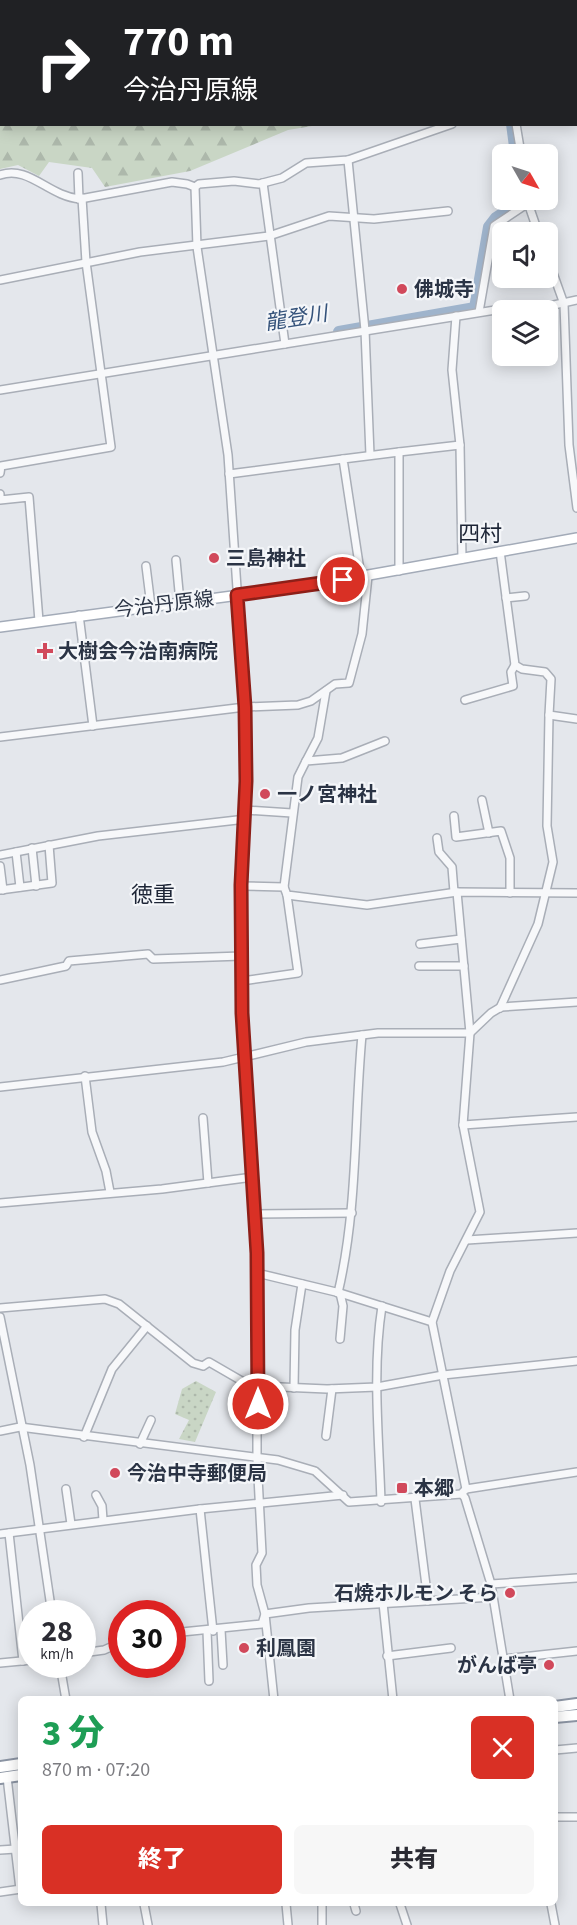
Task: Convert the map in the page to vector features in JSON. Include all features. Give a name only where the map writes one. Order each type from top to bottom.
[{"type":"highway","points":[[558,1707],[577,1704]]},
{"type":"highway","points":[[558,1717],[577,1715]]},
{"type":"highway","points":[[0,1767],[18,1764]]},
{"type":"highway","points":[[3,1777],[18,1775]]},
{"type":"main road","name":"今治丹原線","points":[[0,627],[399,571],[577,538]]},
{"type":"street","points":[[274,1696],[265,1614],[257,1585],[256,1565],[262,1552],[257,1458],[257,1273],[253,1177],[243,1056],[242,981],[241,885],[246,819],[245,707],[229,474],[197,247],[195,188],[199,184],[234,181],[263,183],[282,178],[306,163],[348,160],[446,126]]},
{"type":"street","points":[[516,126],[519,144]]},
{"type":"street","points":[[348,160],[365,330],[370,455]]},
{"type":"street","points":[[0,175],[14,171],[23,174],[65,198],[81,198],[172,182],[187,184],[195,188]]},
{"type":"street","points":[[0,473],[1,466],[111,447],[86,262],[78,173]]},
{"type":"street","points":[[263,183],[285,343]]},
{"type":"street","points":[[479,312],[494,226],[516,210]]},
{"type":"street","points":[[0,280],[140,252],[197,247],[269,236],[329,216],[374,219],[448,211]]},
{"type":"street","points":[[558,288],[564,304],[568,443],[577,508]]},
{"type":"street","points":[[0,390],[479,312],[520,306],[540,308],[577,300]]},
{"type":"street","points":[[456,316],[452,370],[460,446],[462,559]]},
{"type":"street","points":[[568,443],[577,442]]},
{"type":"street","points":[[229,474],[370,455],[460,446]]},
{"type":"street","points":[[399,452],[399,571]]},
{"type":"street","points":[[0,737],[245,707],[298,705],[311,700],[335,684],[349,683],[362,634],[365,576],[343,459]]},
{"type":"street","points":[[0,494],[0,500],[29,496],[39,621]]},
{"type":"street","points":[[465,700],[513,687],[511,672],[515,665],[500,551]]},
{"type":"street","points":[[176,560],[180,602]]},
{"type":"street","points":[[146,566],[151,606]]},
{"type":"street","points":[[506,598],[525,596]]},
{"type":"street","points":[[80,615],[93,726]]},
{"type":"street","points":[[500,1008],[534,933],[553,862],[547,826],[551,679],[545,672],[522,669],[515,665]]},
{"type":"street","points":[[242,981],[298,973],[284,887],[298,777],[318,738],[327,688]]},
{"type":"street","points":[[549,715],[577,719]]},
{"type":"street","points":[[306,761],[342,758],[385,741]]},
{"type":"street","points":[[482,800],[489,833]]},
{"type":"street","points":[[246,810],[292,813]]},
{"type":"street","points":[[454,816],[456,837],[501,831],[507,843],[510,893]]},
{"type":"street","points":[[0,855],[98,836],[246,819]]},
{"type":"street","points":[[437,838],[439,852],[452,867],[456,892],[470,1033],[463,1125],[480,1212],[450,1271],[432,1322],[464,1492],[491,1584],[509,1696]]},
{"type":"street","points":[[0,866],[1,890],[52,884],[49,845]]},
{"type":"street","points":[[32,848],[36,886]]},
{"type":"street","points":[[16,852],[20,888]]},
{"type":"street","points":[[241,885],[284,887]]},
{"type":"street","points":[[287,895],[367,905],[456,892],[577,893]]},
{"type":"street","points":[[420,944],[461,939]]},
{"type":"street","points":[[0,980],[66,966],[69,961],[147,954],[153,959],[242,956]]},
{"type":"street","points":[[419,966],[464,966]]},
{"type":"street","points":[[0,1087],[223,1062],[306,1042],[362,1035],[470,1033],[491,1013],[500,1008],[577,1002]]},
{"type":"street","points":[[340,1339],[343,1306],[339,1293],[347,1255],[352,1213],[362,1035]]},
{"type":"street","points":[[85,1076],[92,1132],[106,1171],[110,1192]]},
{"type":"street","points":[[463,1125],[577,1117]]},
{"type":"street","points":[[203,1118],[208,1183]]},
{"type":"street","points":[[0,1203],[253,1177]]},
{"type":"street","points":[[255,1214],[352,1213]]},
{"type":"street","points":[[467,1240],[577,1233]]},
{"type":"street","points":[[257,1273],[339,1293],[432,1322]]},
{"type":"street","points":[[294,1388],[295,1330],[302,1284]]},
{"type":"street","points":[[0,1308],[105,1299],[119,1304],[193,1363],[203,1366],[209,1362],[248,1384],[258,1386],[332,1389],[377,1387],[443,1375],[577,1361]]},
{"type":"street","points":[[381,1502],[377,1387],[378,1329],[382,1306]]},
{"type":"street","points":[[0,1317],[20,1427],[30,1465],[50,1600]]},
{"type":"street","points":[[84,1437],[112,1369],[147,1326]]},
{"type":"street","points":[[326,1436],[332,1389]]},
{"type":"street","points":[[140,1444],[151,1420]]},
{"type":"street","points":[[0,1431],[20,1427],[305,1466],[315,1471],[349,1502],[415,1499],[577,1472]]},
{"type":"street","points":[[66,1490],[71,1524]]},
{"type":"street","points":[[96,1495],[102,1506],[103,1520]]},
{"type":"street","points":[[0,1534],[103,1520],[343,1495]]},
{"type":"street","points":[[415,1499],[429,1600]]},
{"type":"street","points":[[200,1509],[210,1631],[209,1682]]},
{"type":"street","points":[[9,1533],[18,1615]]},
{"type":"street","points":[[491,1584],[577,1578]]},
{"type":"street","points":[[265,1614],[309,1608],[493,1597]]},
{"type":"street","points":[[383,1603],[392,1696]]},
{"type":"street","points":[[186,1632],[262,1624],[265,1614]]},
{"type":"street","points":[[221,1630],[223,1665]]},
{"type":"street","points":[[387,1656],[451,1648]]},
{"type":"street","points":[[503,1659],[577,1651]]},
{"type":"street","points":[[0,1663],[18,1661]]},
{"type":"street","points":[[62,1678],[65,1696]]},
{"type":"street","points":[[558,1750],[577,1748]]},
{"type":"street","points":[[3,1777],[18,1865]]},
{"type":"street","points":[[558,1817],[577,1817]]},
{"type":"street","points":[[0,1850],[16,1849]]},
{"type":"street","points":[[0,1892],[18,1889]]},
{"type":"street","points":[[101,1906],[103,1925]]},
{"type":"street","points":[[144,1906],[148,1925]]},
{"type":"street","points":[[286,1906],[288,1925]]},
{"type":"street","points":[[322,1906],[322,1925]]},
{"type":"street","points":[[401,1906],[407,1925]]},
{"type":"street","points":[[551,1906],[555,1925]]},
{"type":"green space","points":[[0,126],[312,126],[288,130],[190,171],[105,187],[92,168],[49,162],[39,176],[18,165],[0,169]]},
{"type":"green space","points":[[196,1381],[216,1392],[195,1442],[179,1439],[189,1420],[175,1414],[182,1389]]},
{"type":"waterway","name":"龍登川","points":[[512,126],[515,144]]},
{"type":"waterway","name":"龍登川","points":[[339,332],[475,308],[489,227],[496,218],[508,210]]},
{"type":"place","name":"佛城寺","points":[[402,289]]},
{"type":"place","name":"三島神社","points":[[214,558]]},
{"type":"place","name":"大樹会今治南病院","points":[[45,651]]},
{"type":"place","name":"一ノ宮神社","points":[[265,794]]},
{"type":"place","name":"今治中寺郵便局","points":[[115,1473]]},
{"type":"place","name":"本郷","points":[[402,1488]]},
{"type":"place","name":"石焼ホルモン そら","points":[[510,1593]]},
{"type":"place","name":"利鳳園","points":[[244,1648]]},
{"type":"place","name":"がんば亭","points":[[549,1665]]},
{"type":"district","name":"四村","points":[[480,533]]},
{"type":"district","name":"徳重","points":[[153,894]]},
{"type":"route","points":[[258,1404],[257,1253],[243,1056],[241,885],[246,819],[246,781],[245,707],[237,595],[343,580]]}]
